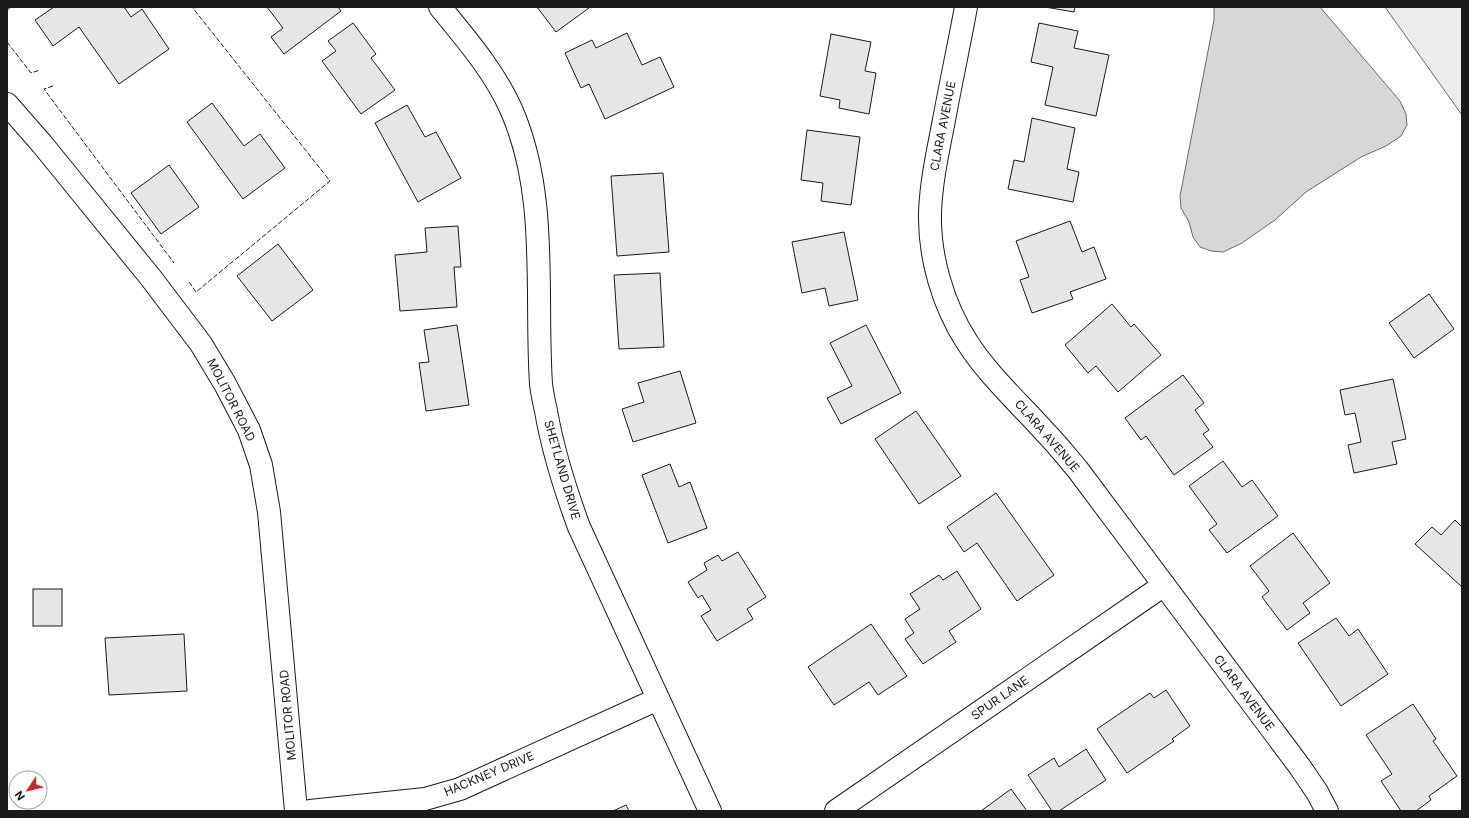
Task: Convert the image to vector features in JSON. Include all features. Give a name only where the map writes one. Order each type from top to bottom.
[{"type":"street","name":"SHETLAND DRIVE","points":[[440,7],[495,78],[511,109],[522,140],[531,173],[536,206],[541,386],[551,439],[564,484],[579,527],[710,811]]},
{"type":"street","name":"CLARA AVENUE","points":[[966,7],[933,181],[930,213],[930,236],[934,260],[940,286],[952,316],[967,342],[991,374],[1046,432],[1078,470],[1300,766],[1317,792],[1327,811]]},
{"type":"street","name":"MOLITOR ROAD","points":[[7,104],[42,144],[141,266],[201,344],[225,384],[248,430],[261,466],[269,512],[296,811]]},
{"type":"street","name":"SPUR LANE","points":[[836,811],[1164,586]]},
{"type":"street","name":"HACKNEY DRIVE","points":[[310,811],[425,799],[460,789],[658,699]]},
{"type":"shaded area","points":[[1214,7],[1320,7],[1400,101],[1406,114],[1407,125],[1401,136],[1386,146],[1361,157],[1306,192],[1275,220],[1242,243],[1223,252],[1211,251],[1200,247],[1193,237],[1189,222],[1181,208],[1180,196],[1214,20]]},
{"type":"shaded area","points":[[1385,7],[1462,7],[1462,115]]},
{"type":"building","points":[[54,7],[124,7],[131,17],[142,9],[169,49],[119,84],[79,27],[53,46],[35,20]]},
{"type":"building","points":[[267,7],[338,7],[341,11],[284,54],[271,37],[283,28]]},
{"type":"building","points":[[537,7],[588,7],[589,8],[556,32]]},
{"type":"building","points":[[1045,7],[1075,7],[1074,12]]},
{"type":"building","points":[[353,23],[376,54],[371,58],[395,90],[361,114],[322,61],[336,51],[328,41]]},
{"type":"building","points":[[1039,23],[1078,31],[1074,48],[1109,55],[1096,116],[1045,105],[1053,67],[1031,62]]},
{"type":"building","points":[[627,33],[642,65],[660,57],[674,87],[605,119],[589,84],[581,88],[565,53],[592,40],[596,48]]},
{"type":"building","points":[[831,34],[871,42],[865,71],[876,73],[869,114],[839,108],[840,100],[820,96]]},
{"type":"building","points":[[212,103],[244,146],[260,134],[285,168],[243,199],[187,122]]},
{"type":"building","points":[[407,105],[425,137],[436,132],[461,178],[418,202],[375,123]]},
{"type":"building","points":[[1032,118],[1075,128],[1067,169],[1079,172],[1073,202],[1008,189],[1014,160],[1024,162]]},
{"type":"building","points":[[807,130],[860,137],[851,205],[821,201],[823,183],[801,180]]},
{"type":"building","points":[[169,165],[199,207],[161,234],[131,193]]},
{"type":"building","points":[[663,173],[669,252],[617,256],[611,176]]},
{"type":"building","points":[[1070,221],[1082,252],[1094,247],[1106,279],[1070,292],[1073,299],[1032,313],[1020,280],[1029,277],[1016,241]]},
{"type":"building","points":[[458,226],[461,267],[454,267],[457,307],[400,311],[395,255],[427,252],[425,228]]},
{"type":"building","points":[[844,232],[858,300],[829,306],[825,288],[802,293],[792,242]]},
{"type":"building","points":[[278,244],[313,290],[272,321],[237,276]]},
{"type":"building","points":[[660,273],[664,347],[619,349],[614,275]]},
{"type":"building","points":[[1429,294],[1454,329],[1414,358],[1389,323]]},
{"type":"building","points":[[1112,304],[1131,327],[1134,324],[1161,355],[1118,392],[1096,366],[1088,373],[1065,345]]},
{"type":"building","points":[[457,325],[469,405],[426,411],[419,363],[429,362],[424,330]]},
{"type":"building","points":[[866,325],[901,393],[841,424],[827,398],[852,386],[830,343]]},
{"type":"building","points":[[680,371],[696,423],[633,442],[622,409],[644,402],[638,383]]},
{"type":"building","points":[[1183,375],[1204,403],[1195,410],[1209,430],[1203,434],[1213,447],[1174,475],[1146,436],[1141,440],[1125,418]]},
{"type":"building","points":[[1393,379],[1406,439],[1392,442],[1397,464],[1354,473],[1348,445],[1361,442],[1355,413],[1345,415],[1340,390]]},
{"type":"building","points":[[916,411],[961,476],[919,504],[875,439]]},
{"type":"building","points":[[1223,461],[1242,487],[1252,480],[1278,516],[1227,553],[1209,530],[1217,524],[1189,486]]},
{"type":"building","points":[[670,464],[679,487],[690,482],[707,528],[668,543],[642,475]]},
{"type":"building","points":[[996,493],[1054,575],[1017,601],[977,543],[964,552],[947,527]]},
{"type":"building","points":[[1455,520],[1462,527],[1462,587],[1415,544],[1432,527],[1441,535]]},
{"type":"building","points":[[1293,533],[1330,583],[1303,603],[1310,613],[1287,630],[1262,597],[1269,591],[1250,566]]},
{"type":"building","points":[[738,552],[766,597],[747,609],[753,619],[717,641],[701,616],[711,610],[702,595],[698,598],[688,582],[707,570],[704,563],[718,555],[722,561]]},
{"type":"building","points":[[957,571],[981,609],[949,631],[956,642],[923,664],[905,639],[914,633],[905,619],[920,609],[910,594],[939,575],[943,580]]},
{"type":"building","points":[[33,589],[62,589],[62,626],[33,626]]},
{"type":"building","points":[[1336,618],[1349,636],[1358,629],[1388,674],[1341,706],[1298,643]]},
{"type":"building","points":[[871,624],[907,676],[878,695],[869,682],[834,705],[808,667]]},
{"type":"building","points":[[184,634],[187,691],[109,695],[105,638]]},
{"type":"building","points":[[1166,690],[1190,726],[1172,739],[1174,741],[1127,773],[1097,729],[1150,693],[1154,698]]},
{"type":"building","points":[[1413,704],[1436,739],[1433,741],[1457,776],[1429,796],[1431,800],[1416,811],[1401,811],[1381,781],[1392,774],[1366,735]]},
{"type":"building","points":[[1086,749],[1106,780],[1059,811],[1052,811],[1028,775],[1054,758],[1059,767]]},
{"type":"building","points":[[1011,789],[1027,811],[981,811]]},
{"type":"building","points":[[626,805],[629,811],[613,811]]},
{"type":"fence","points":[[7,10],[11,7]]},
{"type":"fence","points":[[189,282],[196,292],[330,181],[192,7]]},
{"type":"fence","points":[[7,42],[31,73],[40,70]]},
{"type":"fence","points":[[53,86],[44,89],[174,263]]}]
